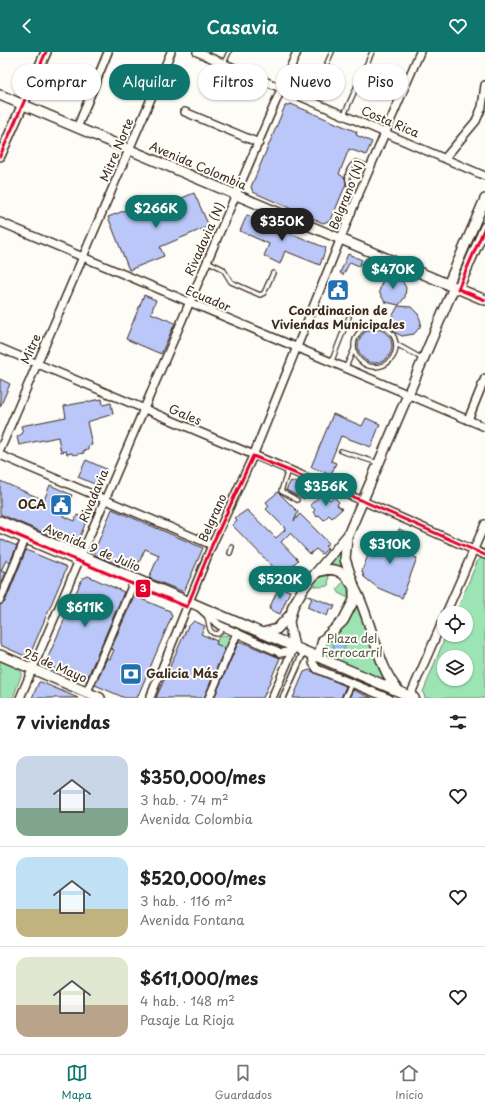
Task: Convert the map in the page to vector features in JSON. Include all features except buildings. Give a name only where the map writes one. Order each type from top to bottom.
[{"type":"street","points":[[0,156],[46,52]]},
{"type":"street","points":[[77,128],[108,52]]},
{"type":"street","name":"Mitre Norte","points":[[84,258],[171,52]]},
{"type":"street","name":"Costa Rica","points":[[197,52],[276,86]]},
{"type":"street","name":"Rivadavia (N)","points":[[292,64],[297,52]]},
{"type":"street","name":"Belgrano (N)","points":[[297,348],[370,166],[420,52]]},
{"type":"street","points":[[445,158],[476,121],[482,106],[485,85]]},
{"type":"street","name":"Avenida Colombia","points":[[0,96],[485,300]]},
{"type":"street","name":"Rivadavia (N)","points":[[189,302],[277,100]]},
{"type":"street","name":"Costa Rica","points":[[308,100],[485,176]]},
{"type":"street","points":[[185,112],[259,143]]},
{"type":"street","points":[[272,698],[294,647],[289,629],[290,616],[301,592],[348,535],[453,287],[485,199]]},
{"type":"street","name":"Ecuador","points":[[0,222],[408,396],[485,427]]},
{"type":"street","points":[[453,287],[485,227]]},
{"type":"street","name":"Mitre","points":[[0,450],[36,364],[84,258]]},
{"type":"street","name":"Rivadavia","points":[[20,698],[189,302]]},
{"type":"street","name":"Gales","points":[[0,348],[253,456],[363,501],[485,555]]},
{"type":"street","name":"Belgrano","points":[[150,698],[191,605],[212,545],[253,456],[297,348]]},
{"type":"street","points":[[468,420],[485,378]]},
{"type":"street","points":[[0,455],[212,545]]},
{"type":"street","name":"Avenida 9 de Julio","points":[[0,521],[133,584],[191,605],[206,614],[215,623],[281,653],[287,652],[294,647]]},
{"type":"street","points":[[449,606],[485,524]]},
{"type":"street","name":"Avenida 9 de Julio","points":[[0,528],[25,539],[80,559],[294,647]]},
{"type":"street","points":[[348,535],[345,559],[354,586],[388,676],[401,693]]},
{"type":"street","points":[[0,600],[25,539]]},
{"type":"street","points":[[317,572],[328,570],[339,572],[354,586],[354,600],[348,613],[323,640],[320,651],[323,659]]},
{"type":"street","points":[[86,695],[133,584]]},
{"type":"street","points":[[209,698],[239,634],[277,629],[290,616]]},
{"type":"street","points":[[294,647],[411,697],[437,635]]},
{"type":"street","points":[[308,652],[313,663],[318,668],[388,698]]},
{"type":"street","points":[[283,698],[308,652]]},
{"type":"street","name":"25 de Mayo","points":[[0,655],[86,695],[100,698]]},
{"type":"street","points":[[345,698],[352,683],[365,678]]},
{"type":"lane","points":[[224,63],[229,52]]},
{"type":"lane","points":[[327,63],[332,52]]},
{"type":"lane","points":[[344,115],[372,52]]},
{"type":"lane","points":[[357,198],[348,184],[348,173],[356,162],[370,166]]},
{"type":"lane","points":[[207,261],[224,270],[231,282],[260,295],[264,293],[273,273]]},
{"type":"lane","points":[[331,363],[349,317]]},
{"type":"lane","points":[[345,369],[358,334],[364,328],[373,325],[386,329],[393,335],[396,344],[392,358],[386,364],[377,367],[364,363],[357,357],[354,348]]},
{"type":"lane","points":[[396,344],[423,359]]},
{"type":"lane","points":[[340,451],[379,463]]},
{"type":"lane","points":[[288,470],[281,491],[297,500]]},
{"type":"lane","points":[[230,553],[232,547]]},
{"type":"green space","points":[[342,549],[340,567],[329,567],[328,565]]},
{"type":"green space","points":[[485,557],[485,698],[425,698],[423,692],[437,657],[437,686],[473,686],[473,650],[440,650],[443,642],[473,642],[473,606],[459,606],[477,562],[481,558]]},
{"type":"green space","points":[[329,574],[328,586],[319,587],[312,585],[322,576]]},
{"type":"green space","points":[[344,581],[348,589],[348,598],[340,594],[337,589]]},
{"type":"green space","name":"Plaza del Ferrocarril","points":[[356,601],[386,682],[335,659],[328,652],[328,641],[350,617]]},
{"type":"green space","points":[[223,635],[228,636],[230,640],[227,649],[216,644],[218,638]]},
{"type":"green space","points":[[0,661],[19,669],[22,673],[13,698],[0,698]]},
{"type":"water","points":[[341,640],[344,641],[344,651],[337,652],[334,651],[333,644],[334,641]]},
{"type":"transit line","name":"3","points":[[0,156],[46,52]]},
{"type":"transit line","name":"3","points":[[485,227],[458,289],[485,300]]},
{"type":"transit line","name":"3","points":[[0,528],[187,607],[212,545],[253,456],[363,501],[485,555]]},
{"type":"place","name":"Coordinacion de Viviendas Municipales","points":[[338,290]]},
{"type":"place","name":"OCA","points":[[61,505]]},
{"type":"place","name":"Galicia Más","points":[[131,674]]}]
